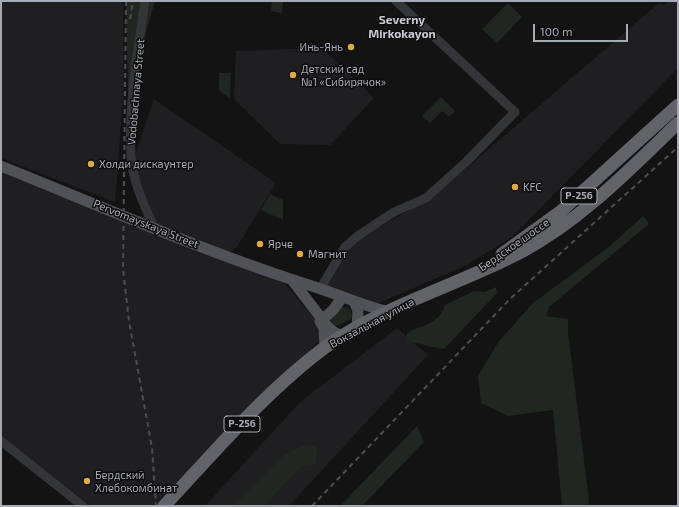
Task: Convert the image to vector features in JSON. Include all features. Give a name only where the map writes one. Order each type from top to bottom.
[{"type":"highway","name":"Бердское шоссе","points":[[471,275],[560,212],[678,105]]},
{"type":"highway","name":"Бердское шоссе","points":[[471,275],[522,252],[569,222],[591,204],[678,123]]},
{"type":"highway","name":"Вокзальная улица","points":[[164,506],[274,391],[325,348],[357,328],[389,312],[471,275]]},
{"type":"main road","name":"Pervomayskaya Street","points":[[1,166],[234,259],[355,303],[389,312]]},
{"type":"main road","points":[[292,280],[322,320],[335,332],[344,336]]},
{"type":"main road","points":[[322,320],[333,310],[342,298]]},
{"type":"main road","points":[[355,303],[358,312],[357,328]]},
{"type":"main road","points":[[312,306],[324,328],[325,348]]},
{"type":"street","name":"Vodobachnaya Street","points":[[145,1],[134,87],[131,156],[134,176],[154,227]]},
{"type":"street","points":[[320,289],[345,247],[359,235],[394,212],[426,198],[466,162],[515,112],[396,1]]},
{"type":"street","points":[[1,441],[83,506]]},
{"type":"shaded area","points":[[1,1],[123,1],[124,85],[115,202],[1,158]]},
{"type":"shaded area","points":[[126,1],[155,1],[128,96]]},
{"type":"shaded area","points":[[272,1],[283,1],[282,13],[271,11]]},
{"type":"shaded area","points":[[669,1],[678,1],[678,68],[512,237],[467,265],[372,306],[324,288],[349,250],[363,237],[434,196],[659,3],[665,5]]},
{"type":"shaded area","points":[[508,3],[522,17],[497,43],[482,29]]},
{"type":"shaded area","name":"Детский сад №1 «Сибирячок»","points":[[322,48],[374,98],[330,145],[280,144],[234,99],[236,51]]},
{"type":"shaded area","points":[[219,73],[231,73],[230,99],[219,90]]},
{"type":"shaded area","points":[[441,97],[455,111],[449,117],[442,111],[430,123],[422,116]]},
{"type":"shaded area","points":[[154,99],[276,183],[237,247],[226,254],[156,223],[131,168]]},
{"type":"shaded area","points":[[1,170],[284,283],[327,333],[154,506],[91,506],[1,436]]},
{"type":"shaded area","points":[[270,194],[283,200],[283,220],[261,210]]},
{"type":"shaded area","points":[[643,216],[649,224],[549,307],[546,316],[568,319],[568,332],[588,492],[589,506],[562,506],[553,410],[508,416],[481,403],[478,376],[499,341],[533,303],[610,246]]},
{"type":"shaded area","points":[[496,287],[497,293],[444,349],[407,341],[407,334],[410,331],[432,322],[439,316],[445,305],[474,291],[485,292]]},
{"type":"shaded area","points":[[345,307],[350,309],[352,316],[351,319],[337,326],[332,323],[330,319],[340,308]]},
{"type":"shaded area","points":[[397,328],[428,355],[289,506],[205,506],[300,402]]},
{"type":"shaded area","points":[[417,426],[424,442],[362,506],[340,506]]},
{"type":"shaded area","points":[[307,444],[317,447],[316,464],[301,467],[264,506],[233,506],[285,454]]},
{"type":"railway","points":[[126,1],[123,269],[129,321],[152,448],[156,506]]},
{"type":"railway","points":[[130,19],[133,1]]},
{"type":"railway","points":[[312,506],[511,298],[678,147]]},
{"type":"place","name":"Инь-Янь","points":[[351,47]]},
{"type":"place","name":"Детский сад №1 «Сибирячок»","points":[[293,75]]},
{"type":"place","name":"Холди дискаунтер","points":[[91,164]]},
{"type":"place","name":"KFC","points":[[515,187]]},
{"type":"place","name":"Ярче","points":[[260,244]]},
{"type":"place","name":"Магнит","points":[[300,254]]},
{"type":"place","name":"Бердский Хлебокомбинат","points":[[87,481]]},
{"type":"district","name":"Severny Mirkokayon","points":[[402,27]]}]
